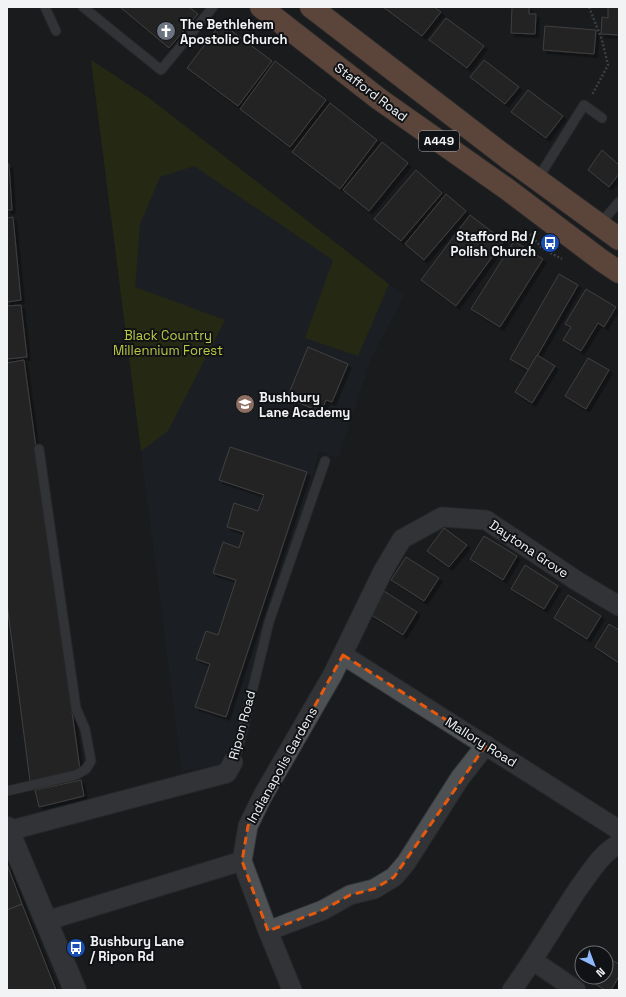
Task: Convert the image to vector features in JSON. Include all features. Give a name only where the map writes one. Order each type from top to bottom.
[{"type":"highway","name":"Stafford Road","points":[[261,7],[379,99],[508,189],[619,272]]},
{"type":"highway","name":"A449","points":[[311,7],[598,226],[619,239]]},
{"type":"street","name":"Daytona Grove","points":[[352,636],[383,571],[402,539],[442,517],[486,520],[577,581],[619,606]]},
{"type":"street","name":"Indianapolis Gardens","points":[[242,861],[248,826],[262,797],[329,681],[352,636]]},
{"type":"street","name":"Mallory Road","points":[[343,654],[619,830]]},
{"type":"street","points":[[268,931],[324,910],[350,895],[374,889],[394,877],[406,863],[460,778],[486,745]]},
{"type":"street","name":"Ripon Road","points":[[7,830],[227,773],[233,762]]},
{"type":"street","points":[[7,830],[75,990]]},
{"type":"street","points":[[512,990],[530,965],[557,920],[590,872],[611,847],[619,844]]},
{"type":"street","points":[[46,921],[242,861],[292,990]]},
{"type":"street","points":[[530,965],[538,964],[576,990]]},
{"type":"lane","points":[[45,7],[56,31]]},
{"type":"lane","points":[[83,7],[161,70],[213,7]]},
{"type":"lane","points":[[537,180],[584,105],[602,118]]},
{"type":"lane","points":[[598,226],[619,202]]},
{"type":"lane","points":[[7,791],[76,775],[86,769],[91,761],[85,729],[76,708],[39,449]]},
{"type":"lane","name":"Ripon Road","points":[[233,762],[238,749],[269,622],[325,461]]},
{"type":"path","points":[[589,7],[602,40],[608,65],[591,98]]},
{"type":"highlighted area","points":[[343,655],[486,745],[394,877],[374,889],[350,895],[323,910],[268,931],[242,861],[248,826]]},
{"type":"shaded area","name":"Bushbury Lane Academy","points":[[91,60],[149,98],[404,296],[371,358],[338,458],[319,451],[240,761],[182,771]]},
{"type":"green space","name":"Black Country Millennium Forest","points":[[91,60],[149,98],[389,284],[358,356],[305,338],[333,260],[194,166],[160,177],[140,224],[135,287],[225,320],[168,431],[141,451]]},
{"type":"building","name":"The Bethlehem Apostolic Church","points":[[120,7],[189,7],[198,14],[169,48]]},
{"type":"building","points":[[383,7],[434,7],[441,12],[422,36]]},
{"type":"building","points":[[512,7],[529,7],[529,14],[536,14],[535,34],[511,33]]},
{"type":"building","points":[[608,7],[619,7],[619,35],[601,34],[602,17],[608,18]]},
{"type":"building","points":[[446,18],[484,46],[467,68],[429,40]]},
{"type":"building","points":[[221,23],[272,61],[238,106],[187,68]]},
{"type":"building","points":[[545,26],[596,30],[594,54],[543,50]]},
{"type":"building","points":[[484,60],[519,87],[505,104],[470,77]]},
{"type":"building","points":[[275,61],[326,100],[290,147],[240,109]]},
{"type":"building","points":[[528,90],[563,116],[546,138],[511,112]]},
{"type":"building","points":[[330,103],[377,140],[340,189],[292,152]]},
{"type":"building","points":[[382,142],[408,163],[369,211],[343,190]]},
{"type":"building","points":[[602,150],[619,165],[619,174],[609,187],[588,170]]},
{"type":"building","points":[[7,164],[9,164],[12,210],[7,210]]},
{"type":"building","points":[[416,170],[442,193],[401,241],[374,219]]},
{"type":"building","points":[[446,194],[466,211],[424,260],[405,244]]},
{"type":"building","points":[[470,215],[504,241],[456,306],[421,280]]},
{"type":"building","points":[[13,217],[21,300],[7,302],[7,218]]},
{"type":"building","points":[[514,241],[543,259],[500,327],[471,309]]},
{"type":"building","points":[[559,274],[578,285],[529,370],[510,359]]},
{"type":"building","points":[[586,289],[616,307],[604,327],[598,323],[581,351],[563,340],[571,327],[565,324]]},
{"type":"building","points":[[21,305],[27,357],[7,359],[7,306]]},
{"type":"building","points":[[308,347],[348,364],[332,402],[326,400],[321,412],[287,398]]},
{"type":"building","points":[[537,355],[555,366],[532,403],[515,392]]},
{"type":"building","points":[[588,358],[609,370],[586,409],[565,396]]},
{"type":"building","points":[[24,360],[80,770],[30,781],[7,604],[7,363]]},
{"type":"building","points":[[230,447],[307,472],[226,717],[195,707],[210,664],[196,659],[206,631],[218,635],[236,580],[213,573],[223,542],[239,548],[244,532],[227,527],[234,503],[258,511],[264,495],[219,480]]},
{"type":"building","points":[[444,528],[467,545],[449,567],[427,551]]},
{"type":"building","points":[[484,536],[517,556],[503,580],[470,559]]},
{"type":"building","points":[[406,557],[439,578],[424,601],[391,580]]},
{"type":"building","points":[[525,565],[558,586],[544,609],[511,589]]},
{"type":"building","points":[[384,591],[417,612],[403,635],[370,614]]},
{"type":"building","points":[[568,595],[601,616],[587,639],[554,618]]},
{"type":"building","points":[[609,624],[619,630],[619,663],[595,647]]},
{"type":"building","points":[[81,780],[84,796],[39,807],[35,790]]},
{"type":"building","points":[[7,864],[22,904],[7,910]]},
{"type":"building","points":[[22,904],[56,990],[7,990],[7,910]]},
{"type":"building","points":[[614,961],[619,964],[619,976],[614,985]]},
{"type":"building","points":[[597,985],[614,985],[611,990],[605,990]]},
{"type":"place","name":"The Bethlehem Apostolic Church","points":[[166,31]]},
{"type":"place","name":"Stafford Rd / Polish Church","points":[[550,243]]},
{"type":"place","name":"Bushbury Lane Academy","points":[[245,404]]},
{"type":"place","name":"Bushbury Lane / Ripon Rd","points":[[76,948]]}]
